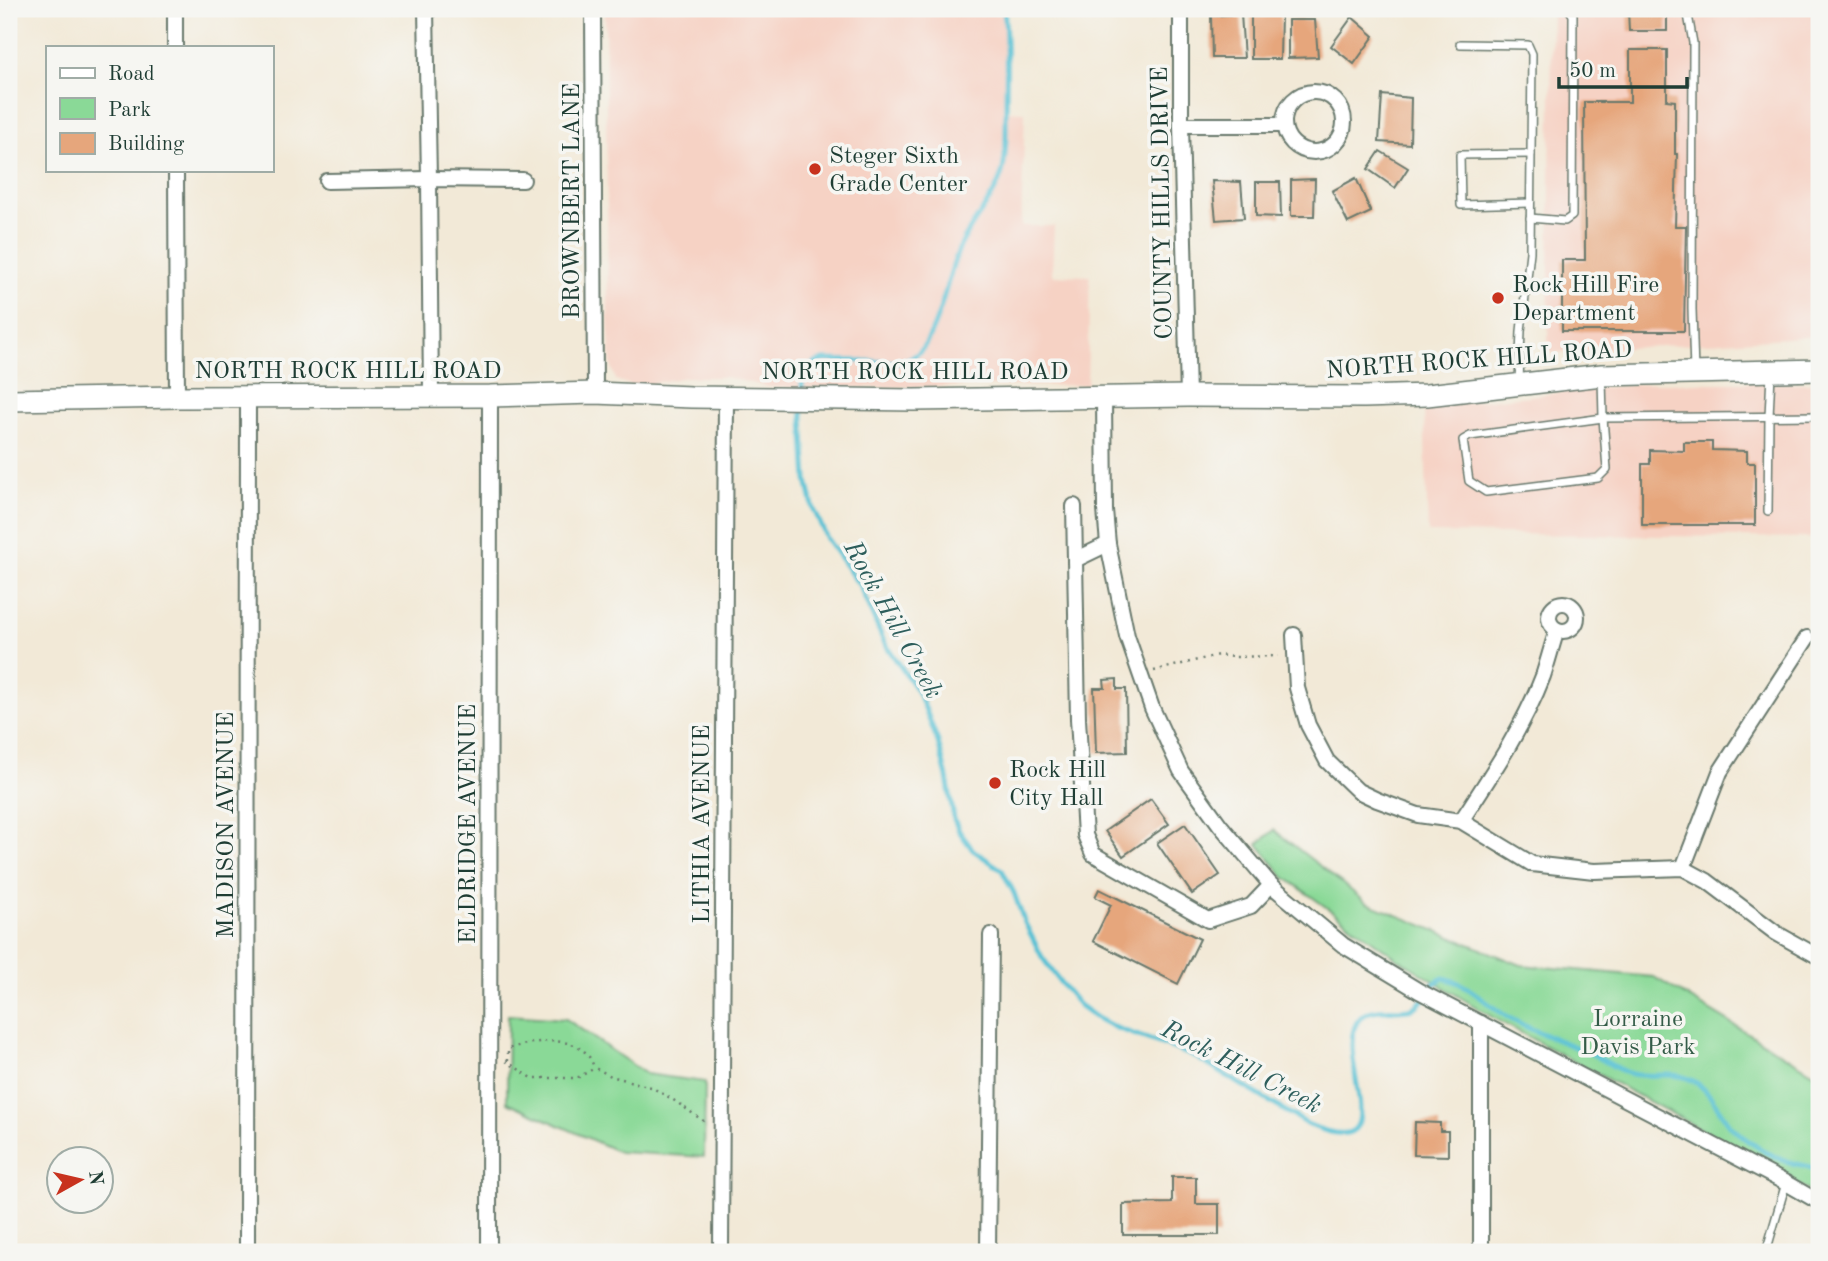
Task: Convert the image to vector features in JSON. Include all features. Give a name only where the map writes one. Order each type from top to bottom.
[{"type":"street","points":[[175,9],[176,46]]},
{"type":"street","points":[[426,9],[431,396]]},
{"type":"street","name":"BROWNBERT LANE","points":[[593,9],[595,393]]},
{"type":"street","name":"COUNTY HILLS DRIVE","points":[[1181,9],[1188,396]]},
{"type":"street","points":[[1310,92],[1322,93],[1333,99],[1344,119],[1343,131],[1337,142],[1317,153],[1294,146],[1283,125],[1284,114],[1290,103],[1310,92]]},
{"type":"street","points":[[1181,125],[1283,125]]},
{"type":"street","points":[[176,172],[177,397]]},
{"type":"street","points":[[327,181],[523,180]]},
{"type":"street","name":"NORTH ROCK HILL ROAD","points":[[9,400],[595,393],[994,400],[1188,396],[1364,397],[1427,395],[1602,375],[1819,370]]},
{"type":"street","name":"ELDRIDGE AVENUE","points":[[489,1252],[490,396]]},
{"type":"street","name":"LITHIA AVENUE","points":[[721,1252],[726,397]]},
{"type":"street","points":[[1104,397],[1108,544],[1127,636],[1152,708],[1181,771],[1220,825],[1271,884],[1343,945],[1419,991],[1819,1202]]},
{"type":"street","name":"MADISON AVENUE","points":[[247,1252],[248,398]]},
{"type":"street","points":[[1074,506],[1078,719],[1085,835],[1093,854],[1208,920],[1251,906],[1271,884]]},
{"type":"street","points":[[1075,560],[1108,544]]},
{"type":"street","points":[[1461,821],[1493,772],[1528,709],[1543,676],[1557,630]]},
{"type":"street","points":[[1294,635],[1297,688],[1308,725],[1327,761],[1358,791],[1418,815],[1461,821],[1532,864],[1594,871],[1683,868],[1707,881],[1776,933],[1819,957]]},
{"type":"street","points":[[1683,868],[1720,772],[1807,638]]},
{"type":"street","points":[[988,1252],[991,935]]},
{"type":"street","points":[[1480,1252],[1481,1023]]},
{"type":"lane","points":[[1530,218],[1565,221],[1572,216],[1573,15],[1569,9]]},
{"type":"lane","points":[[1687,9],[1693,43],[1693,373]]},
{"type":"lane","points":[[1460,44],[1515,44],[1528,46],[1532,54],[1530,252],[1521,331],[1519,385]]},
{"type":"lane","points":[[1530,203],[1461,205],[1460,155],[1531,154]]},
{"type":"lane","points":[[1768,511],[1772,370]]},
{"type":"lane","points":[[1602,375],[1602,418],[1607,469],[1598,478],[1486,492],[1469,481],[1463,440],[1470,436],[1602,418],[1819,416]]},
{"type":"lane","points":[[1766,1252],[1786,1184]]},
{"type":"path","points":[[1141,676],[1218,655],[1296,657]]},
{"type":"path","points":[[508,1061],[508,1049],[528,1042],[573,1045],[586,1053],[595,1068],[611,1076],[651,1087],[708,1124],[722,1127]]},
{"type":"path","points":[[489,1061],[508,1061],[532,1078],[577,1078],[595,1068]]},
{"type":"shaded area","name":"Steger Sixth Grade Center","points":[[605,9],[1002,9],[1006,53],[1003,111],[1025,112],[1021,226],[1054,226],[1052,275],[1090,276],[1087,385],[793,388],[769,387],[725,377],[686,377],[631,385],[616,380],[611,365],[608,318]]},
{"type":"shaded area","points":[[1552,9],[1819,9],[1819,336],[1548,353]]},
{"type":"shaded area","points":[[1652,383],[1819,383],[1819,538],[1428,533],[1424,407]]},
{"type":"green space","name":"Lorraine Davis Park","points":[[1274,830],[1367,903],[1521,965],[1654,977],[1819,1076],[1819,1197],[1716,1137],[1497,1020],[1398,959],[1283,876],[1258,844]]},
{"type":"green space","points":[[508,1015],[566,1019],[646,1074],[705,1082],[704,1157],[619,1152],[507,1102]]},
{"type":"building","points":[[1628,9],[1667,9],[1667,31],[1629,31]]},
{"type":"building","points":[[1251,12],[1281,14],[1280,59],[1251,59]]},
{"type":"building","points":[[1241,14],[1244,58],[1212,58],[1211,16]]},
{"type":"building","points":[[1352,17],[1374,36],[1354,64],[1331,46]]},
{"type":"building","points":[[1288,20],[1315,20],[1318,57],[1288,58]]},
{"type":"building","points":[[1630,50],[1667,50],[1666,100],[1675,101],[1675,226],[1686,226],[1684,331],[1562,331],[1562,260],[1585,260],[1584,102],[1630,102]]},
{"type":"building","points":[[1382,95],[1411,98],[1410,144],[1379,142]]},
{"type":"building","points":[[1380,151],[1408,168],[1395,188],[1368,169]]},
{"type":"building","points":[[1356,178],[1371,212],[1348,223],[1332,191]]},
{"type":"building","points":[[1315,179],[1314,216],[1291,216],[1291,180]]},
{"type":"building","points":[[1212,181],[1241,182],[1244,218],[1216,220]]},
{"type":"building","points":[[1256,182],[1280,182],[1281,217],[1256,216]]},
{"type":"building","points":[[1684,442],[1712,442],[1712,450],[1747,451],[1747,463],[1755,463],[1755,525],[1642,525],[1642,464],[1650,464],[1650,450],[1684,451]]},
{"type":"building","points":[[1117,679],[1117,689],[1126,689],[1127,752],[1096,753],[1094,688],[1105,688],[1104,680]]},
{"type":"building","points":[[1151,799],[1169,824],[1123,856],[1105,831]]},
{"type":"building","points":[[1185,824],[1220,875],[1192,894],[1157,843]]},
{"type":"building","points":[[1099,889],[1200,939],[1178,984],[1093,941],[1111,905],[1095,897]]},
{"type":"building","points":[[1415,1122],[1440,1123],[1440,1131],[1448,1131],[1448,1156],[1414,1155]]},
{"type":"building","points":[[1172,1177],[1196,1177],[1196,1204],[1219,1204],[1219,1235],[1123,1235],[1123,1204],[1172,1203]]},
{"type":"waterway","name":"Rock Hill Creek","points":[[802,394],[802,382],[806,372],[818,362],[899,362],[914,356],[925,345],[962,243],[994,191],[1003,169],[1006,133],[1004,9]]},
{"type":"waterway","name":"Rock Hill Creek","points":[[802,404],[807,480],[813,507],[827,539],[860,586],[884,642],[916,689],[925,708],[938,742],[954,819],[959,831],[973,850],[1002,870],[1042,957],[1079,1005],[1116,1028],[1197,1058],[1307,1124],[1337,1133],[1353,1130],[1360,1118],[1352,1054],[1353,1033],[1361,1017],[1372,1011],[1413,1008],[1434,984],[1443,978],[1452,980],[1521,1024],[1590,1053],[1623,1071],[1635,1075],[1680,1076],[1694,1081],[1706,1092],[1730,1125],[1749,1141],[1782,1159],[1819,1171]]},
{"type":"place","name":"Steger Sixth Grade Center","points":[[815,169]]},
{"type":"place","name":"Rock Hill Fire Department","points":[[1498,298]]},
{"type":"place","name":"Rock Hill City Hall","points":[[995,783]]}]
